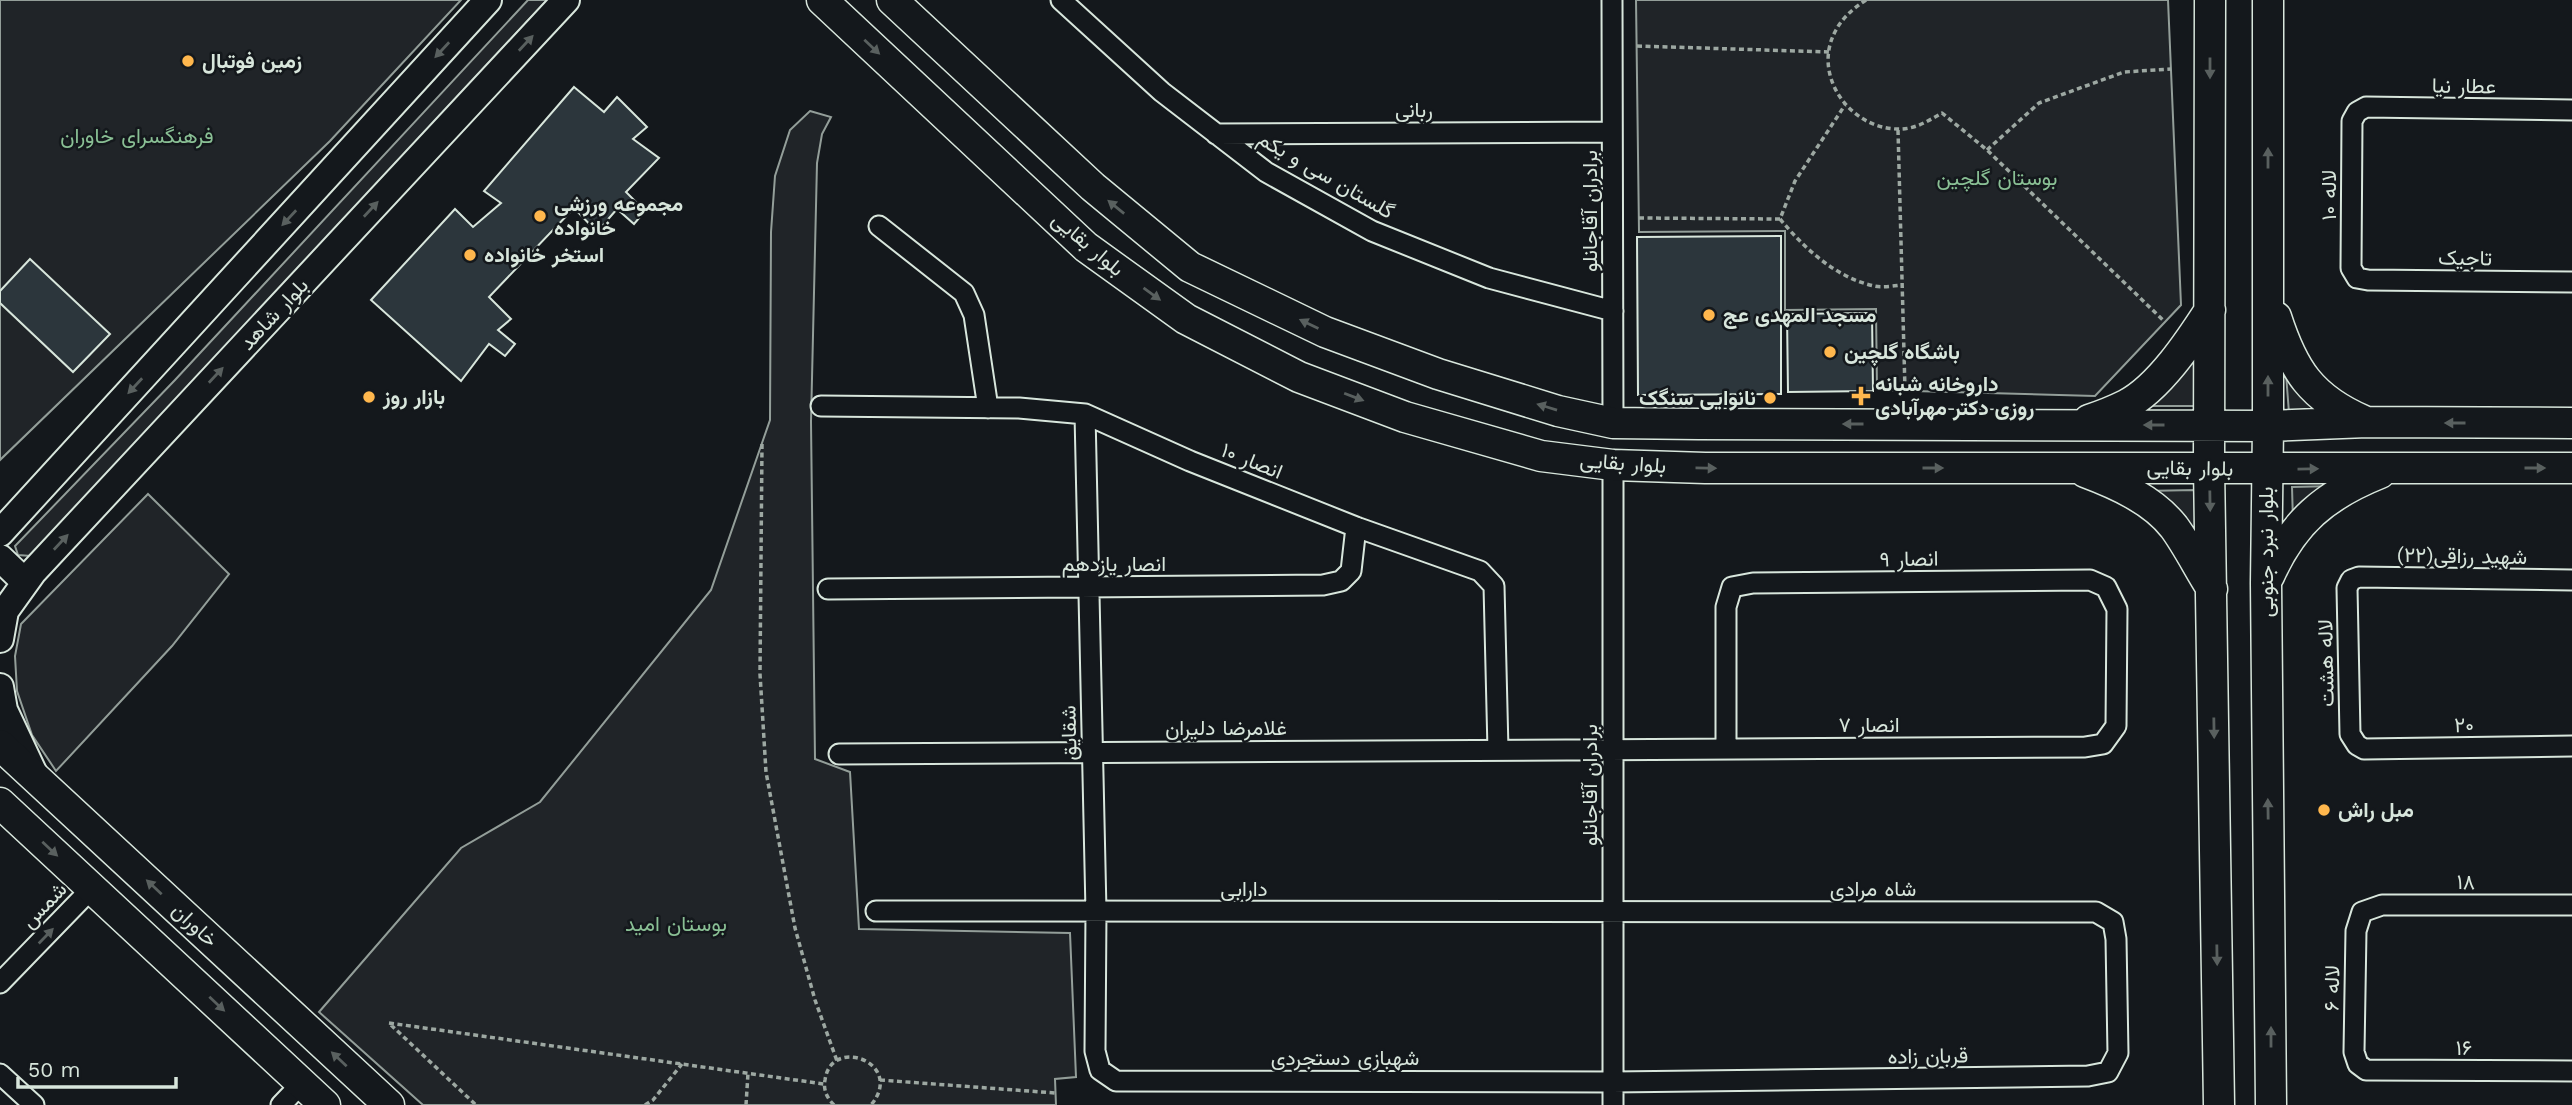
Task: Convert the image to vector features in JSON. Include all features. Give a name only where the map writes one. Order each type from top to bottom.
[{"type":"main road","points":[[0,533],[488,0]]},
{"type":"main road","name":"بلوار بقایی","points":[[822,0],[1086,247],[1186,319],[1299,377],[1405,417],[1541,456],[1613,465],[1705,468],[2572,468]]},
{"type":"main road","name":"بلوار بقایی","points":[[892,0],[1093,187],[1190,267],[1325,332],[1438,374],[1559,411],[1613,423],[2268,426],[2367,422],[2572,423]]},
{"type":"main road","points":[[2210,0],[2209,467],[2218,1105]]},
{"type":"main road","name":"بلوار نبرد جنوبی","points":[[2268,0],[2266,583],[2271,1105]]},
{"type":"main road","name":"بلوار شاهد","points":[[0,639],[5,611],[25,582],[565,2]]},
{"type":"main road","points":[[2268,289],[2283,340],[2294,366],[2307,384],[2342,412],[2367,422]]},
{"type":"main road","points":[[2077,425],[2126,405],[2146,392],[2196,332],[2210,310]]},
{"type":"main road","points":[[1613,423],[1613,465]]},
{"type":"main road","points":[[2072,467],[2115,484],[2158,512],[2173,526],[2212,589]]},
{"type":"main road","points":[[2266,583],[2288,540],[2319,506],[2342,490],[2392,467]]},
{"type":"main road","points":[[0,558],[25,582]]},
{"type":"main road","points":[[0,687],[4,710],[36,777]]},
{"type":"main road","name":"خاوران","points":[[0,745],[389,1105]]},
{"type":"main road","name":"خاوران","points":[[0,803],[325,1105]]},
{"type":"street","name":"گلستان سی و یکم","points":[[1061,0],[1162,92],[1266,172],[1372,230],[1489,278],[1613,311]]},
{"type":"street","name":"برادران آقاجانلو","points":[[1612,0],[1613,423]]},
{"type":"street","name":"عطار نیا","points":[[2357,112],[2366,107],[2572,110]]},
{"type":"street","name":"لاله ۱۰","points":[[2357,112],[2352,121],[2351,268],[2357,278]]},
{"type":"street","name":"ربانی","points":[[1216,134],[1612,132]]},
{"type":"street","points":[[879,226],[964,293],[974,315],[988,408]]},
{"type":"street","name":"تاجیک","points":[[2357,278],[2572,282]]},
{"type":"street","name":"انصار ۱۰","points":[[821,406],[1019,408],[1085,414],[1190,461],[1356,527],[1480,571],[1494,586],[1498,750]]},
{"type":"street","name":"شقایق","points":[[1085,414],[1096,911],[1096,1051]]},
{"type":"street","name":"برادران آقاجانلو","points":[[1613,465],[1613,1105]]},
{"type":"street","name":"انصار یازدهم","points":[[828,589],[1323,585],[1341,581],[1352,571],[1356,527]]},
{"type":"street","name":"شهید رزاقی(۲۲)","points":[[2351,580],[2359,577],[2572,580]]},
{"type":"street","name":"انصار ۹","points":[[1726,749],[1726,607],[1732,587],[1753,583],[2090,580],[2106,587],[2117,609],[2116,726]]},
{"type":"street","name":"لاله هشت","points":[[2351,580],[2347,588],[2350,734],[2357,745]]},
{"type":"street","name":"انصار ۷","points":[[1613,749],[2085,747],[2103,744],[2116,726]]},
{"type":"street","name":"۲۰","points":[[2357,745],[2364,749],[2572,746]]},
{"type":"street","name":"غلامرضا دلیران","points":[[839,754],[1613,749]]},
{"type":"street","name":"شمس","points":[[0,983],[92,888]]},
{"type":"street","name":"۱۸","points":[[2362,912],[2382,905],[2572,905]]},
{"type":"street","name":"دارابی","points":[[876,911],[1613,912]]},
{"type":"street","name":"شاه مرادی","points":[[1613,912],[2096,912],[2113,922],[2116,939]]},
{"type":"street","name":"لاله ۶","points":[[2358,1064],[2354,1052],[2356,930],[2362,912]]},
{"type":"street","name":"قربان زاده","points":[[1613,1082],[2088,1076],[2108,1072],[2118,1053],[2116,939]]},
{"type":"street","name":"شهبازی دستجردی","points":[[1096,1051],[1100,1070],[1116,1080],[1613,1082]]},
{"type":"street","name":"۱۶","points":[[2358,1064],[2366,1070],[2572,1071]]},
{"type":"street","points":[[0,1074],[34,1105]]},
{"type":"street","points":[[281,1105],[302,1083]]},
{"type":"path","points":[[1866,0],[1848,13],[1841,22],[1835,31],[1829,52],[1830,75],[1838,97],[1854,115],[1875,126],[1898,130],[1922,125],[1942,113],[1987,150],[2165,321]]},
{"type":"path","points":[[1636,46],[1829,52]]},
{"type":"path","points":[[1987,150],[2039,103],[2124,72],[2171,69]]},
{"type":"path","points":[[1780,219],[1795,181],[1845,105]]},
{"type":"path","points":[[1898,130],[1905,390]]},
{"type":"path","points":[[1639,218],[1780,219],[1804,247],[1841,273],[1875,286],[1902,285]]},
{"type":"path","points":[[762,444],[760,674],[766,772],[795,928],[815,1000],[837,1061]]},
{"type":"path","points":[[476,1105],[389,1023],[824,1084]]},
{"type":"path","points":[[834,1105],[825,1093],[826,1075],[837,1061],[855,1056],[864,1059],[877,1071],[880,1080],[880,1090],[871,1105]]},
{"type":"path","points":[[645,1105],[653,1100],[682,1064]]},
{"type":"path","points":[[746,1105],[748,1073]]},
{"type":"path","points":[[880,1080],[1056,1093]]},
{"type":"green space","name":"فرهنگسرای خاوران","points":[[0,0],[461,0],[330,141],[0,460]]},
{"type":"green space","points":[[528,0],[547,0],[31,556],[18,555],[15,546],[175,380]]},
{"type":"green space","name":"بوستان گلچین","points":[[1636,0],[2168,0],[2181,305],[2095,396],[1877,390],[1876,309],[1785,310],[1785,231],[1639,232]]},
{"type":"green space","name":"بوستان امید","points":[[810,111],[831,117],[822,134],[817,163],[811,422],[815,759],[850,772],[859,929],[1070,933],[1076,1077],[1055,1079],[1056,1105],[423,1105],[319,1012],[461,848],[540,802],[711,590],[770,420],[771,232],[775,176],[790,130]]},
{"type":"green space","points":[[2195,350],[2196,406],[2143,406]]},
{"type":"green space","points":[[2285,361],[2322,412],[2289,413]]},
{"type":"green space","points":[[2333,486],[2293,522],[2292,487]]},
{"type":"green space","points":[[2195,490],[2198,550],[2144,491]]},
{"type":"green space","points":[[148,494],[229,574],[172,646],[56,771],[32,735],[17,691],[15,656],[21,624]]},
{"type":"building","name":"استخر خانواده","points":[[574,87],[604,112],[617,97],[647,127],[633,139],[659,158],[626,192],[645,211],[634,224],[617,209],[597,232],[574,208],[489,297],[511,319],[498,330],[515,344],[505,356],[489,344],[461,381],[371,300],[455,209],[473,227],[501,203],[484,191]]},
{"type":"building","name":"مسجد المهدی عج","points":[[1781,236],[1781,394],[1638,395],[1637,237]]},
{"type":"building","points":[[30,259],[110,334],[73,372],[0,303],[0,291]]},
{"type":"building","name":"باشگاه گلچین","points":[[1872,313],[1873,391],[1788,392],[1787,314]]},
{"type":"place","name":"زمین فوتبال","points":[[188,61]]},
{"type":"place","name":"مجموعه ورزشی خانواده","points":[[540,216]]},
{"type":"place","name":"استخر خانواده","points":[[470,255]]},
{"type":"place","name":"مسجد المهدی عج","points":[[1709,315]]},
{"type":"place","name":"باشگاه گلچین","points":[[1830,352]]},
{"type":"place","name":"داروخانه شبانه روزی دکتر مهرآبادی","points":[[1861,396]]},
{"type":"place","name":"بازار روز","points":[[369,397]]},
{"type":"place","name":"نانوایی سنگک","points":[[1770,398]]},
{"type":"place","name":"مبل راش","points":[[2324,810]]}]
